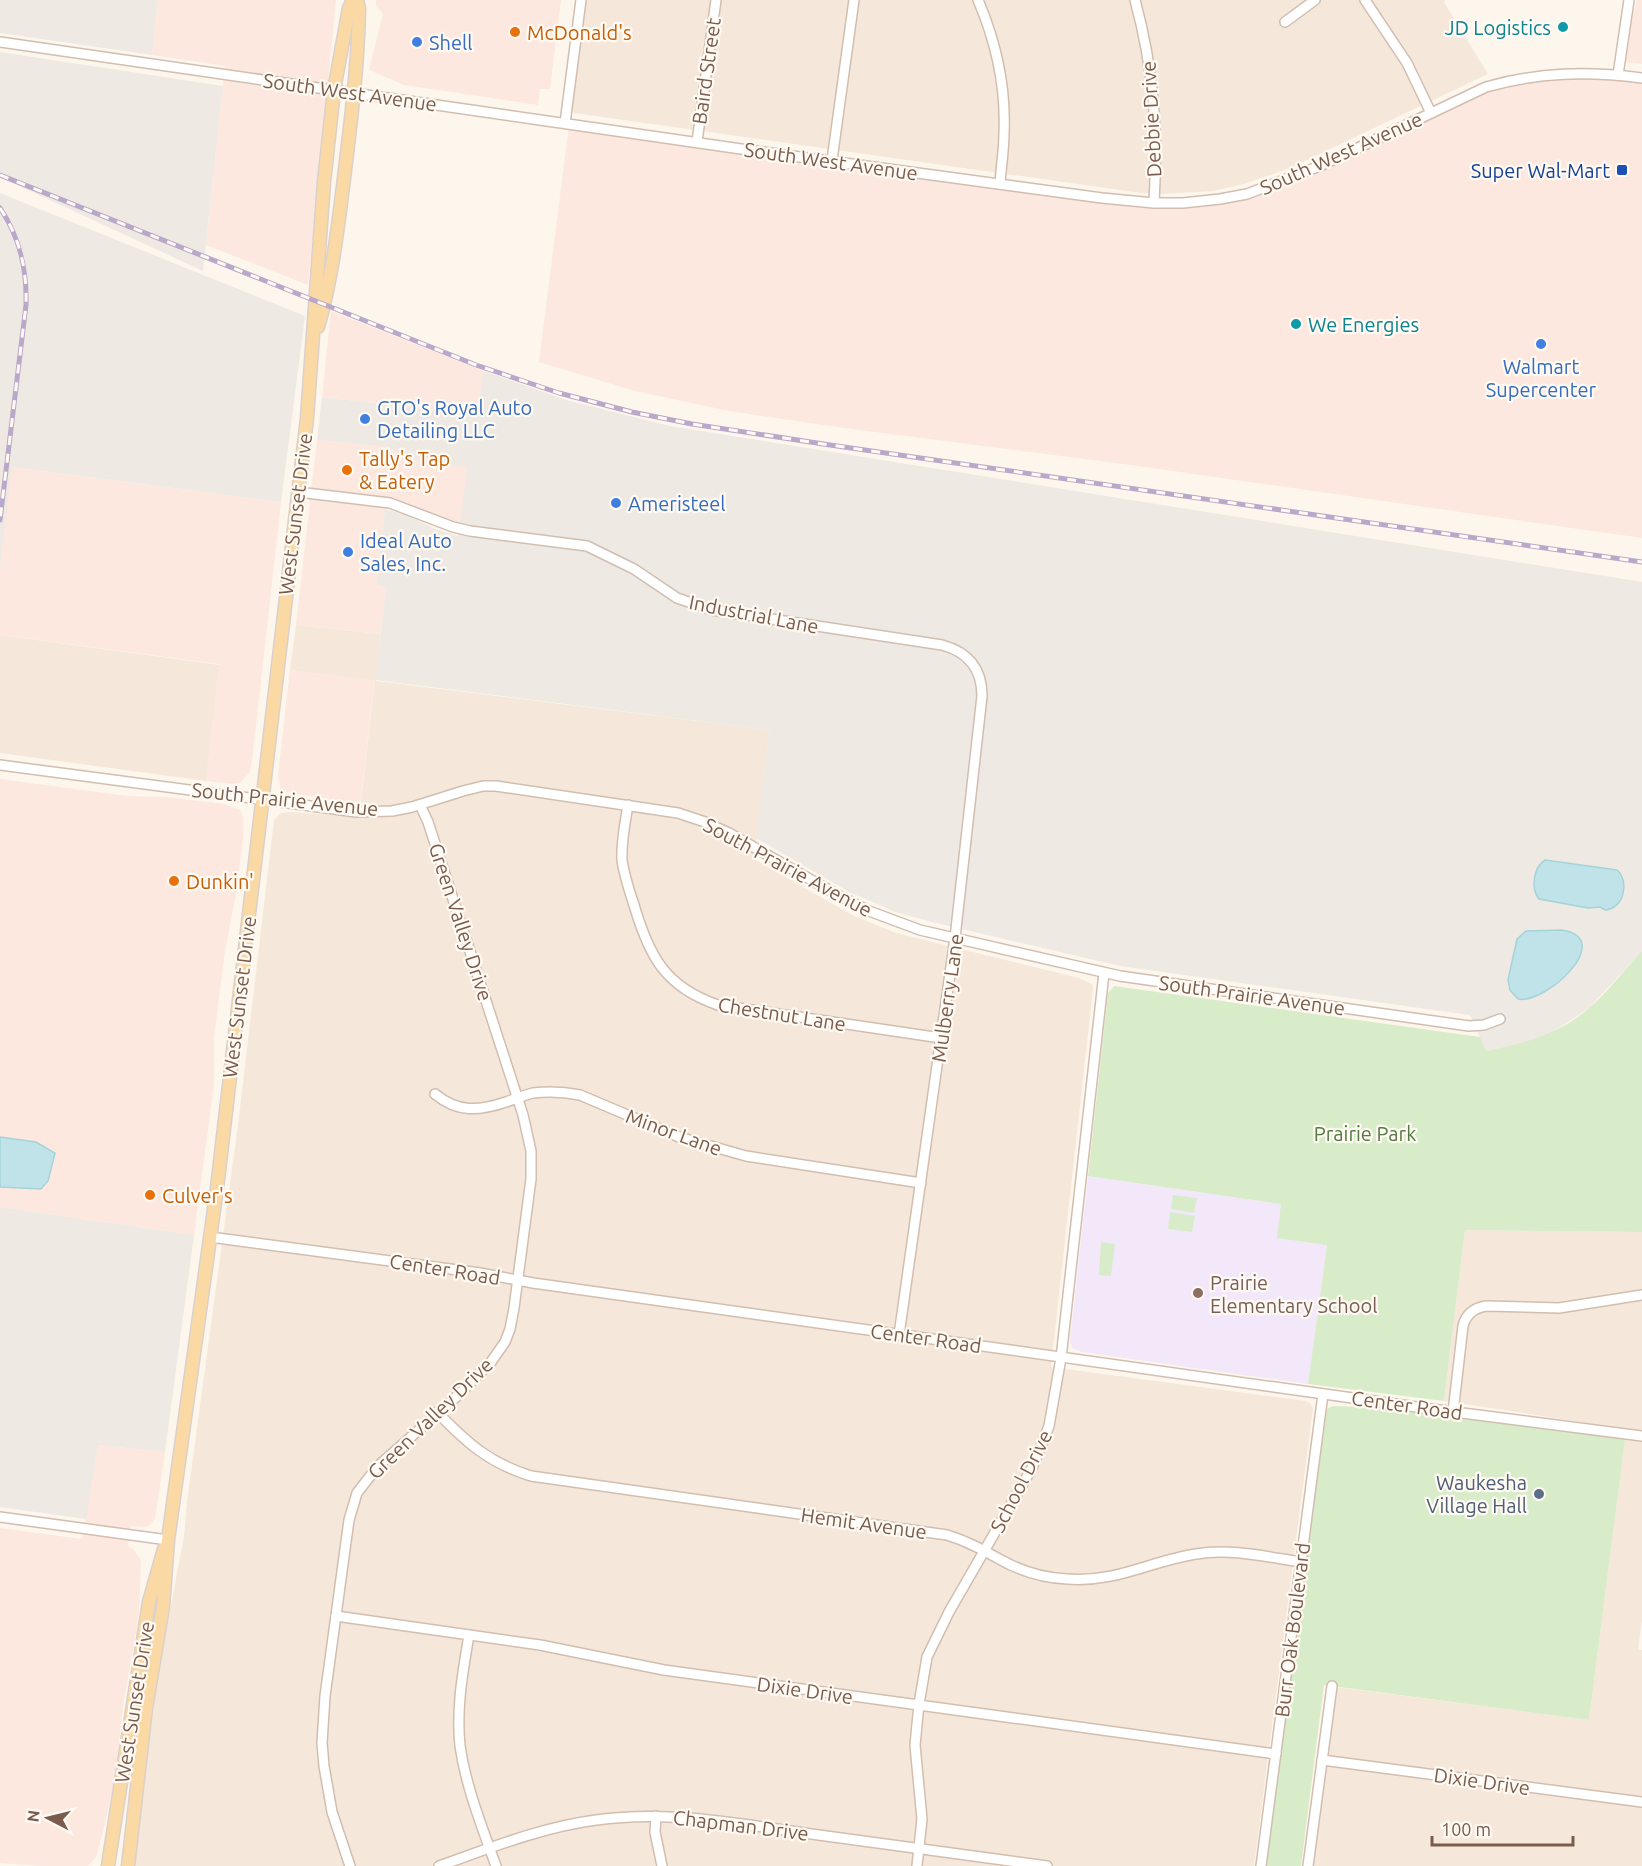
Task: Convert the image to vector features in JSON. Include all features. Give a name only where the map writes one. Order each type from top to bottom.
[{"type":"main road","name":"West Sunset Drive","points":[[128,1866],[146,1708],[163,1607],[168,1540],[210,1236],[298,492],[313,346],[320,220],[334,90],[349,8],[355,0],[359,8],[355,93],[324,306],[313,346]]},
{"type":"main road","name":"West Sunset Drive","points":[[108,1866],[149,1602],[159,1561],[168,1540]]},
{"type":"street","points":[[565,123],[581,0]]},
{"type":"street","name":"Baird Street","points":[[697,142],[716,0]]},
{"type":"street","points":[[832,160],[854,0]]},
{"type":"street","points":[[978,0],[988,23],[1000,70],[1005,132],[1000,184]]},
{"type":"street","name":"Debbie Drive","points":[[1135,0],[1146,43],[1153,86],[1154,203]]},
{"type":"street","points":[[1285,22],[1315,0]]},
{"type":"street","points":[[1365,0],[1407,63],[1431,113]]},
{"type":"street","points":[[1618,75],[1629,0]]},
{"type":"street","name":"South West Avenue","points":[[0,42],[697,142],[1154,203],[1220,199],[1269,187],[1320,166],[1486,87],[1534,75],[1618,75],[1642,78]]},
{"type":"street","name":"Industrial Lane","points":[[298,492],[390,503],[453,527],[470,531],[587,546],[625,564],[666,592],[692,604],[771,620],[942,645],[960,651],[973,662]]},
{"type":"street","name":"Mulberry Lane","points":[[899,1335],[955,938],[982,696],[980,678],[973,662]]},
{"type":"street","name":"South Prairie Avenue","points":[[0,765],[356,812],[392,811],[483,786],[496,786],[678,813],[729,833],[869,911],[903,924],[955,938],[1104,973],[1469,1026],[1484,1025],[1500,1019]]},
{"type":"street","name":"Green Valley Drive","points":[[350,1866],[332,1812],[324,1766],[323,1716],[349,1520],[357,1493],[378,1466],[481,1374],[501,1349],[510,1329],[532,1165],[529,1138],[518,1098],[432,833],[420,805]]},
{"type":"street","name":"Chestnut Lane","points":[[628,805],[622,852],[628,887],[650,951],[662,969],[679,985],[718,1005],[941,1038]]},
{"type":"street","name":"School Drive","points":[[917,1866],[922,1810],[915,1745],[923,1675],[934,1640],[1032,1468],[1054,1404],[1104,973]]},
{"type":"street","name":"Minor Lane","points":[[435,1094],[446,1103],[465,1109],[504,1103],[532,1094],[560,1092],[580,1095],[662,1131],[734,1153],[779,1163],[921,1183]]},
{"type":"street","name":"Center Road","points":[[210,1236],[468,1271],[1061,1358],[1642,1436]]},
{"type":"street","points":[[1453,1412],[1463,1326],[1467,1315],[1474,1309],[1486,1306],[1559,1308],[1642,1295]]},
{"type":"street","name":"Burr Oak Boulevard","points":[[1261,1866],[1323,1394]]},
{"type":"street","name":"Hemit Avenue","points":[[437,1412],[478,1451],[499,1464],[531,1476],[947,1535],[964,1540],[1023,1570],[1068,1580],[1096,1580],[1112,1577],[1179,1557],[1217,1552],[1301,1562]]},
{"type":"street","points":[[0,1517],[168,1540]]},
{"type":"street","name":"Dixie Drive","points":[[336,1616],[540,1645],[664,1670],[1276,1754]]},
{"type":"street","points":[[469,1635],[459,1704],[460,1745],[470,1791],[496,1866]]},
{"type":"street","points":[[1308,1866],[1332,1686]]},
{"type":"street","name":"Dixie Drive","points":[[1322,1760],[1642,1802]]},
{"type":"street","points":[[656,1816],[655,1832],[662,1866]]},
{"type":"street","name":"Chapman Drive","points":[[439,1866],[489,1848],[571,1824],[617,1817],[656,1816],[734,1823],[1047,1866]]},
{"type":"shaded area","points":[[0,0],[158,0],[152,55],[0,33]]},
{"type":"shaded area","points":[[158,0],[336,0],[308,285],[206,245],[225,66],[152,55]]},
{"type":"shaded area","points":[[376,0],[561,0],[550,89],[540,89],[538,105],[404,85],[369,70],[383,14],[376,6]]},
{"type":"shaded area","points":[[586,0],[1445,0],[1444,2],[1488,74],[1290,168],[1244,184],[1213,191],[1141,193],[574,113],[571,108]]},
{"type":"shaded area","points":[[1637,0],[1642,0],[1642,64],[1622,62]]},
{"type":"shaded area","points":[[0,52],[223,86],[203,271],[0,177]]},
{"type":"shaded area","points":[[1534,76],[1642,79],[1642,538],[1131,465],[729,411],[635,391],[539,362],[569,125],[1130,202],[1248,195],[1486,88]]},
{"type":"shaded area","points":[[0,193],[305,316],[281,502],[12,467],[0,568]]},
{"type":"shaded area","points":[[331,311],[484,371],[476,415],[322,397]]},
{"type":"shaded area","points":[[484,371],[566,400],[670,426],[1642,582],[1642,951],[1588,1009],[1549,1034],[1514,1046],[1486,1051],[1470,1015],[1120,966],[895,912],[851,893],[756,838],[770,730],[375,680],[386,587],[376,585],[385,509],[407,515],[435,529],[458,536],[467,468],[412,460],[387,447],[317,440],[322,397],[476,415]]},
{"type":"shaded area","points":[[317,440],[387,447],[412,460],[467,467],[460,526],[386,501],[376,585],[386,587],[380,634],[296,625]]},
{"type":"shaded area","points":[[11,467],[281,502],[252,761],[250,772],[240,783],[206,781],[219,664],[0,635],[0,568]]},
{"type":"shaded area","points":[[296,625],[380,634],[376,681],[770,730],[754,859],[852,915],[896,933],[1079,978],[1092,984],[1051,1367],[1306,1401],[1313,1408],[1254,1866],[134,1866],[151,1712],[184,1536],[238,1125],[274,820],[281,813],[291,812],[359,817],[375,681],[290,670]]},
{"type":"shaded area","points":[[0,635],[220,665],[206,781],[0,753]]},
{"type":"shaded area","points":[[290,670],[375,680],[360,805],[281,790],[278,775]]},
{"type":"shaded area","points":[[0,779],[127,796],[165,797],[224,804],[240,810],[243,816],[243,839],[236,894],[225,951],[214,1038],[214,1084],[194,1235],[0,1207]]},
{"type":"shaded area","name":"Prairie Elementary School","points":[[1088,1176],[1281,1204],[1327,1245],[1308,1384],[1082,1352],[1072,1348],[1070,1341]]},
{"type":"shaded area","points":[[0,1207],[194,1235],[165,1452],[98,1445],[86,1519],[0,1507]]},
{"type":"shaded area","points":[[1465,1230],[1642,1232],[1642,1620],[1638,1650],[1642,1650],[1642,1866],[1312,1866],[1335,1687],[1589,1720],[1626,1429],[1444,1401]]},
{"type":"shaded area","points":[[98,1445],[165,1452],[155,1518],[146,1527],[131,1526],[128,1546],[141,1560],[139,1614],[123,1706],[115,1779],[103,1832],[96,1857],[88,1866],[0,1863],[0,1528],[82,1539]]},
{"type":"green space","name":"Prairie Park","points":[[1642,951],[1642,1232],[1465,1230],[1444,1401],[1308,1384],[1327,1245],[1277,1238],[1281,1204],[1088,1176],[1108,993],[1114,986],[1480,1037],[1486,1051],[1540,1037],[1577,1018],[1602,995]]},
{"type":"green space","points":[[1173,1195],[1197,1198],[1194,1213],[1171,1209]]},
{"type":"green space","points":[[1170,1212],[1195,1216],[1192,1232],[1168,1229]]},
{"type":"green space","points":[[1101,1242],[1115,1244],[1111,1276],[1099,1275]]},
{"type":"green space","points":[[1333,1406],[1387,1408],[1625,1439],[1589,1720],[1324,1685],[1301,1866],[1266,1866],[1325,1412]]},
{"type":"water","points":[[1545,860],[1617,870],[1624,887],[1621,900],[1617,905],[1605,910],[1600,907],[1588,908],[1539,899],[1534,878],[1541,863]]},
{"type":"water","points":[[1562,930],[1577,936],[1582,945],[1579,957],[1571,970],[1544,992],[1530,998],[1518,999],[1510,990],[1508,980],[1517,939],[1526,931]]},
{"type":"water","points":[[0,1137],[36,1142],[55,1153],[48,1181],[41,1189],[0,1187]]},
{"type":"railway","points":[[0,175],[476,365],[559,393],[632,412],[692,424],[830,445],[1642,562]]},
{"type":"railway","points":[[0,208],[13,231],[21,254],[26,305],[0,520]]},
{"type":"place","name":"JD Logistics","points":[[1563,27]]},
{"type":"place","name":"McDonald's","points":[[515,32]]},
{"type":"place","name":"Shell","points":[[417,42]]},
{"type":"place","name":"Super Wal-Mart","points":[[1622,170]]},
{"type":"place","name":"We Energies","points":[[1296,324]]},
{"type":"place","name":"Walmart Supercenter","points":[[1541,344]]},
{"type":"place","name":"GTO's Royal Auto Detailing LLC","points":[[365,419]]},
{"type":"place","name":"Tally's Tap & Eatery","points":[[347,470]]},
{"type":"place","name":"Ameristeel","points":[[616,503]]},
{"type":"place","name":"Ideal Auto Sales, Inc.","points":[[348,552]]},
{"type":"place","name":"Dunkin'","points":[[174,881]]},
{"type":"place","name":"Culver's","points":[[150,1195]]},
{"type":"place","name":"Prairie Elementary School","points":[[1198,1293]]},
{"type":"place","name":"Waukesha Village Hall","points":[[1539,1494]]}]
